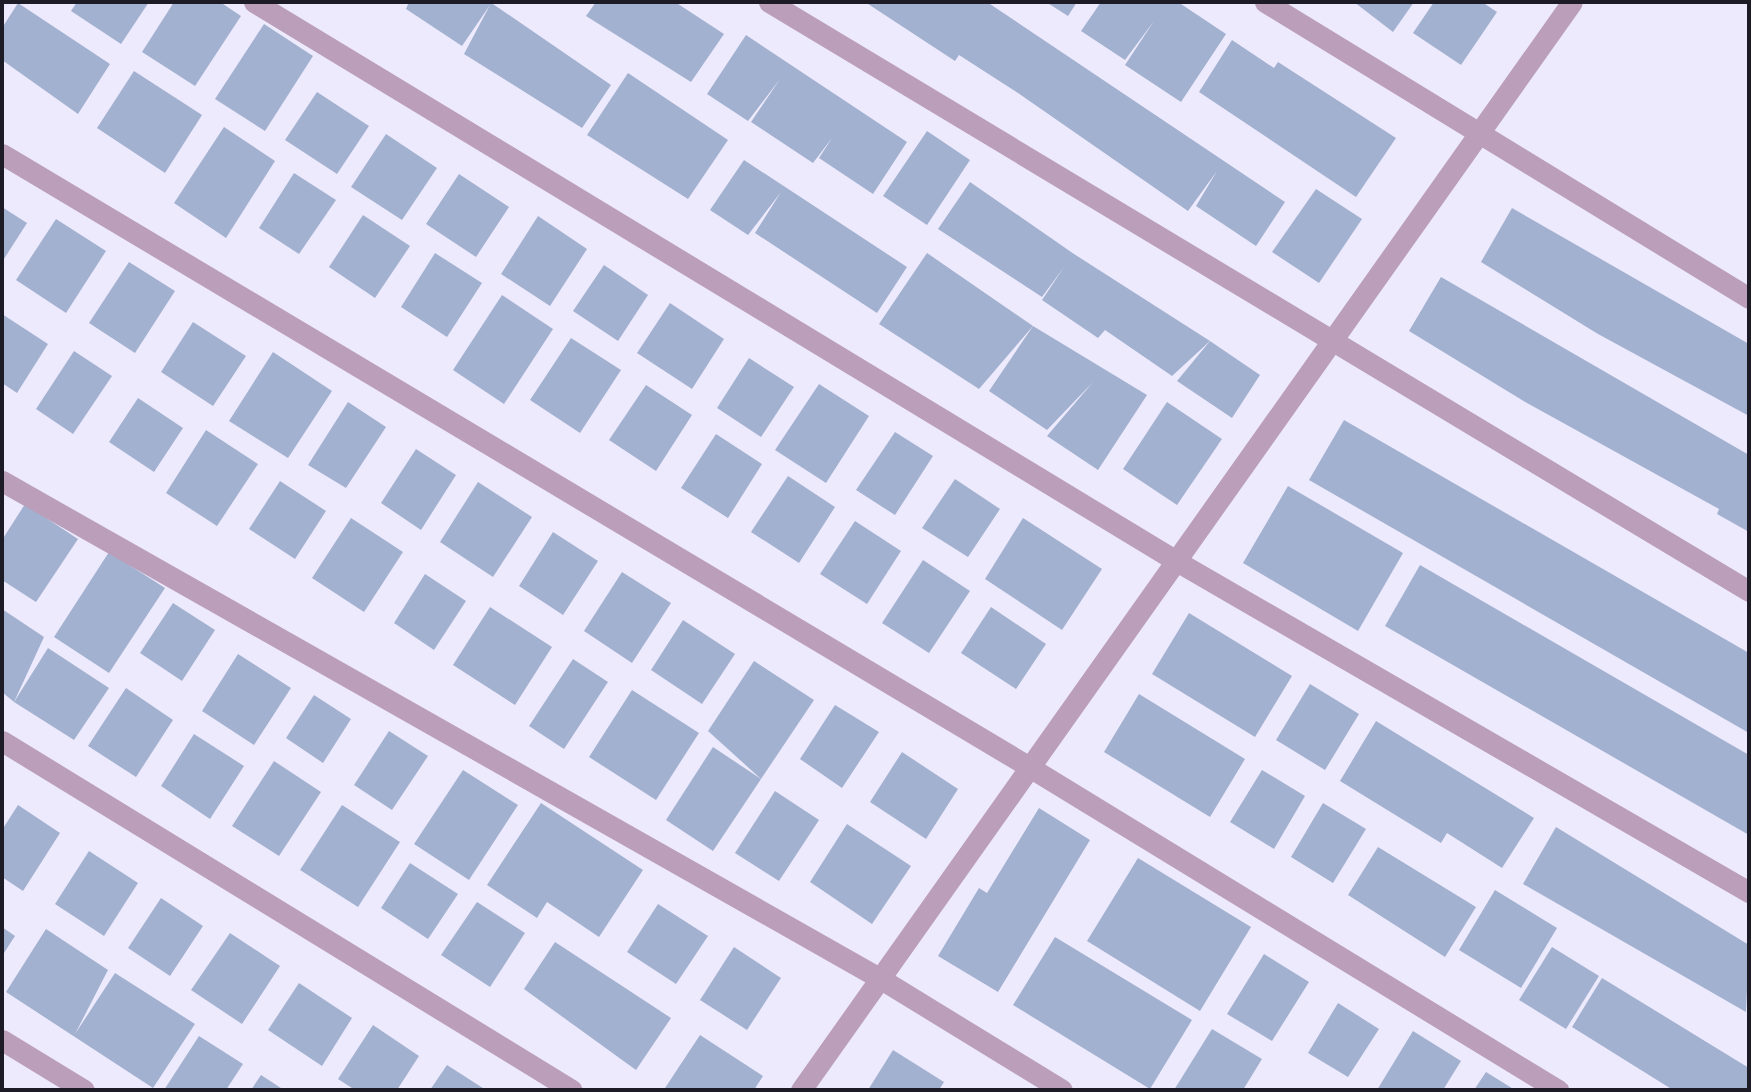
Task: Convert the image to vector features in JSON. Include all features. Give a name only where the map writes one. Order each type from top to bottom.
[{"type":"street","points":[[254,2],[1178,562],[1749,892]]},
{"type":"street","points":[[769,2],[1749,591]]},
{"type":"street","points":[[1265,2],[1479,136],[1749,299]]},
{"type":"street","points":[[802,1090],[1334,344],[1572,2]]},
{"type":"street","points":[[2,154],[1031,768],[1558,1090]]},
{"type":"street","points":[[2,481],[881,979],[1062,1090]]},
{"type":"street","points":[[2,741],[572,1090]]},
{"type":"street","points":[[2,1040],[84,1090]]},
{"type":"building","points":[[77,2],[149,2],[121,44],[71,11]]},
{"type":"building","points":[[174,2],[220,2],[241,16],[195,86],[142,52]]},
{"type":"building","points":[[409,2],[490,2],[611,85],[582,128],[464,54],[490,5],[462,46],[406,9]]},
{"type":"building","points":[[596,2],[675,2],[724,34],[691,82],[586,16]]},
{"type":"building","points":[[865,2],[987,2],[1285,202],[1256,246],[1196,206],[1217,171],[1188,211],[1018,93],[959,55],[955,61]]},
{"type":"building","points":[[1046,2],[1077,2],[1068,16]]},
{"type":"building","points":[[1101,2],[1178,2],[1226,34],[1181,102],[1125,65],[1154,21],[1125,60],[1081,31]]},
{"type":"building","points":[[1354,2],[1414,2],[1393,32]]},
{"type":"building","points":[[1434,2],[1482,2],[1497,12],[1461,65],[1413,33]]},
{"type":"building","points":[[18,3],[110,64],[78,114],[2,60],[2,28]]},
{"type":"building","points":[[264,24],[313,56],[265,131],[215,99]]},
{"type":"building","points":[[746,35],[907,142],[873,194],[819,158],[832,138],[813,163],[751,122],[780,79],[748,121],[707,94]]},
{"type":"building","points":[[1232,40],[1274,68],[1278,62],[1396,138],[1356,197],[1199,92]]},
{"type":"building","points":[[134,71],[202,115],[165,173],[97,128]]},
{"type":"building","points":[[628,73],[728,140],[688,199],[587,135]]},
{"type":"building","points":[[317,92],[369,126],[337,174],[285,140]]},
{"type":"building","points":[[224,127],[275,161],[226,238],[174,203]]},
{"type":"building","points":[[927,131],[970,160],[927,225],[883,196]]},
{"type":"building","points":[[386,134],[437,168],[402,220],[351,187]]},
{"type":"building","points":[[744,160],[907,267],[877,313],[755,233],[781,192],[748,235],[710,210]]},
{"type":"building","points":[[294,173],[336,200],[299,254],[259,228]]},
{"type":"building","points":[[459,174],[509,207],[476,257],[426,224]]},
{"type":"building","points":[[970,182],[1074,254],[1210,341],[1172,376],[1105,330],[1098,338],[1042,300],[1064,267],[1042,297],[938,229]]},
{"type":"building","points":[[1316,189],[1362,219],[1319,283],[1272,252]]},
{"type":"building","points":[[2,207],[27,223],[2,262]]},
{"type":"building","points":[[1512,208],[1749,344],[1749,416],[1598,334],[1481,262]]},
{"type":"building","points":[[363,215],[410,246],[375,298],[329,267]]},
{"type":"building","points":[[538,216],[587,249],[550,306],[501,274]]},
{"type":"building","points":[[56,219],[106,251],[66,313],[16,280]]},
{"type":"building","points":[[435,253],[482,283],[447,337],[401,307]]},
{"type":"building","points":[[927,253],[1033,326],[979,389],[879,324]]},
{"type":"building","points":[[129,262],[175,291],[135,353],[89,323]]},
{"type":"building","points":[[604,265],[648,295],[618,341],[573,311]]},
{"type":"building","points":[[1441,277],[1749,455],[1749,532],[1717,514],[1719,509],[1527,403],[1409,331]]},
{"type":"building","points":[[502,295],[553,329],[504,404],[453,370]]},
{"type":"building","points":[[670,303],[724,339],[692,389],[637,353]]},
{"type":"building","points":[[2,314],[48,344],[17,393],[2,383]]},
{"type":"building","points":[[193,322],[246,356],[213,406],[161,372]]},
{"type":"building","points":[[1033,326],[1147,395],[1098,470],[1047,436],[1093,382],[1047,430],[989,391]]},
{"type":"building","points":[[571,338],[621,370],[580,433],[530,400]]},
{"type":"building","points":[[1210,341],[1260,375],[1232,418],[1177,381]]},
{"type":"building","points":[[74,351],[112,376],[73,434],[36,409]]},
{"type":"building","points":[[273,352],[332,391],[288,458],[229,421]]},
{"type":"building","points":[[749,358],[794,387],[761,437],[717,408]]},
{"type":"building","points":[[819,384],[869,416],[826,483],[775,450]]},
{"type":"building","points":[[646,385],[692,415],[656,471],[609,440]]},
{"type":"building","points":[[138,398],[183,428],[154,472],[109,442]]},
{"type":"building","points":[[348,402],[386,427],[346,488],[308,465]]},
{"type":"building","points":[[1167,402],[1222,439],[1177,505],[1123,469]]},
{"type":"building","points":[[1344,420],[1749,653],[1749,733],[1309,480]]},
{"type":"building","points":[[206,430],[258,464],[217,526],[166,493]]},
{"type":"building","points":[[895,432],[933,456],[895,515],[856,490]]},
{"type":"building","points":[[716,434],[762,464],[728,518],[681,488]]},
{"type":"building","points":[[416,449],[456,475],[421,530],[381,503]]},
{"type":"building","points":[[788,476],[835,507],[799,563],[751,532]]},
{"type":"building","points":[[955,479],[1000,509],[968,557],[922,528]]},
{"type":"building","points":[[280,481],[326,511],[295,559],[249,529]]},
{"type":"building","points":[[478,482],[532,517],[493,577],[440,542]]},
{"type":"building","points":[[1288,486],[1403,553],[1358,631],[1243,563]]},
{"type":"building","points":[[25,504],[78,539],[36,602],[2,580],[2,540]]},
{"type":"building","points":[[351,518],[403,552],[364,612],[312,578]]},
{"type":"building","points":[[1023,518],[1102,569],[1062,630],[985,579]]},
{"type":"building","points":[[855,521],[901,551],[867,604],[820,574]]},
{"type":"building","points":[[553,532],[598,561],[563,615],[519,586]]},
{"type":"building","points":[[109,552],[165,588],[109,673],[54,637]]},
{"type":"building","points":[[923,560],[970,591],[929,653],[882,623]]},
{"type":"building","points":[[1420,565],[1749,755],[1749,835],[1385,626]]},
{"type":"building","points":[[622,572],[671,603],[632,663],[584,631]]},
{"type":"building","points":[[425,574],[466,601],[434,650],[394,623]]},
{"type":"building","points":[[173,603],[215,630],[182,681],[140,653]]},
{"type":"building","points":[[490,607],[552,647],[515,705],[453,665]]},
{"type":"building","points":[[991,607],[1046,644],[1016,689],[961,653]]},
{"type":"building","points":[[2,609],[44,637],[14,702],[2,692]]},
{"type":"building","points":[[1189,613],[1292,676],[1255,737],[1152,674]]},
{"type":"building","points":[[683,620],[735,654],[702,704],[651,670]]},
{"type":"building","points":[[48,648],[109,688],[74,740],[14,702]]},
{"type":"building","points":[[238,654],[291,688],[254,745],[202,711]]},
{"type":"building","points":[[573,659],[608,682],[564,749],[529,726]]},
{"type":"building","points":[[754,661],[814,700],[761,779],[708,731]]},
{"type":"building","points":[[1310,684],[1359,714],[1325,770],[1276,740]]},
{"type":"building","points":[[126,688],[173,720],[136,777],[88,746]]},
{"type":"building","points":[[632,690],[699,733],[656,800],[589,757]]},
{"type":"building","points":[[1139,694],[1245,759],[1210,817],[1104,752]]},
{"type":"building","points":[[314,695],[351,719],[323,763],[286,738]]},
{"type":"building","points":[[835,705],[879,732],[842,788],[800,759]]},
{"type":"building","points":[[1376,721],[1534,818],[1502,868],[1447,833],[1441,843],[1340,781]]},
{"type":"building","points":[[389,731],[428,756],[392,810],[354,785]]},
{"type":"building","points":[[194,734],[244,766],[210,819],[161,786]]},
{"type":"building","points":[[713,747],[761,779],[713,851],[666,820]]},
{"type":"building","points":[[902,752],[958,789],[926,839],[870,802]]},
{"type":"building","points":[[274,761],[321,792],[279,856],[232,826]]},
{"type":"building","points":[[463,770],[518,805],[469,880],[414,844]]},
{"type":"building","points":[[1262,770],[1305,796],[1274,849],[1230,822]]},
{"type":"building","points":[[775,791],[819,820],[779,881],[735,853]]},
{"type":"building","points":[[541,803],[643,870],[599,937],[547,902],[537,918],[487,885]]},
{"type":"building","points":[[1323,803],[1366,829],[1333,883],[1291,857]]},
{"type":"building","points":[[18,805],[60,833],[23,891],[2,877],[2,830]]},
{"type":"building","points":[[342,805],[400,842],[358,907],[300,870]]},
{"type":"building","points":[[1039,808],[1090,840],[998,992],[938,956],[979,888],[987,893]]},
{"type":"building","points":[[847,824],[911,866],[872,924],[810,882]]},
{"type":"building","points":[[1556,827],[1749,945],[1746,1012],[1523,884]]},
{"type":"building","points":[[1378,847],[1476,907],[1445,957],[1348,895]]},
{"type":"building","points":[[89,851],[138,883],[104,936],[55,904]]},
{"type":"building","points":[[1138,858],[1251,927],[1200,1011],[1087,941]]},
{"type":"building","points":[[410,863],[458,894],[428,939],[381,908]]},
{"type":"building","points":[[1495,890],[1557,928],[1521,988],[1459,950]]},
{"type":"building","points":[[161,898],[203,926],[170,976],[128,948]]},
{"type":"building","points":[[477,902],[525,933],[490,987],[441,955]]},
{"type":"building","points":[[658,904],[708,936],[676,984],[627,952]]},
{"type":"building","points":[[2,927],[15,936],[2,956]]},
{"type":"building","points":[[46,929],[108,970],[75,1034],[115,973],[195,1024],[153,1088],[6,992]]},
{"type":"building","points":[[230,933],[280,966],[242,1024],[191,990]]},
{"type":"building","points":[[1055,937],[1192,1020],[1150,1089],[1013,1005]]},
{"type":"building","points":[[555,942],[671,1018],[636,1070],[524,989]]},
{"type":"building","points":[[734,947],[781,978],[747,1030],[700,1000]]},
{"type":"building","points":[[1552,947],[1599,976],[1566,1029],[1519,1000]]},
{"type":"building","points":[[1264,954],[1309,982],[1272,1041],[1227,1014]]},
{"type":"building","points":[[1602,978],[1749,1068],[1749,1090],[1673,1090],[1572,1027]]},
{"type":"building","points":[[299,983],[352,1018],[322,1066],[268,1030]]},
{"type":"building","points":[[1338,1003],[1379,1029],[1348,1077],[1308,1053]]},
{"type":"building","points":[[373,1025],[419,1056],[397,1090],[355,1090],[338,1079]]},
{"type":"building","points":[[1212,1029],[1262,1059],[1243,1090],[1174,1090]]},
{"type":"building","points":[[1413,1031],[1461,1061],[1443,1090],[1377,1090]]},
{"type":"building","points":[[700,1035],[763,1076],[754,1090],[665,1088]]},
{"type":"building","points":[[199,1036],[243,1064],[226,1090],[164,1090]]},
{"type":"building","points":[[893,1050],[944,1082],[939,1090],[868,1090]]},
{"type":"building","points":[[447,1065],[486,1090],[430,1090]]},
{"type":"building","points":[[1486,1072],[1515,1090],[1474,1090]]},
{"type":"building","points":[[261,1075],[284,1090],[251,1090]]}]
